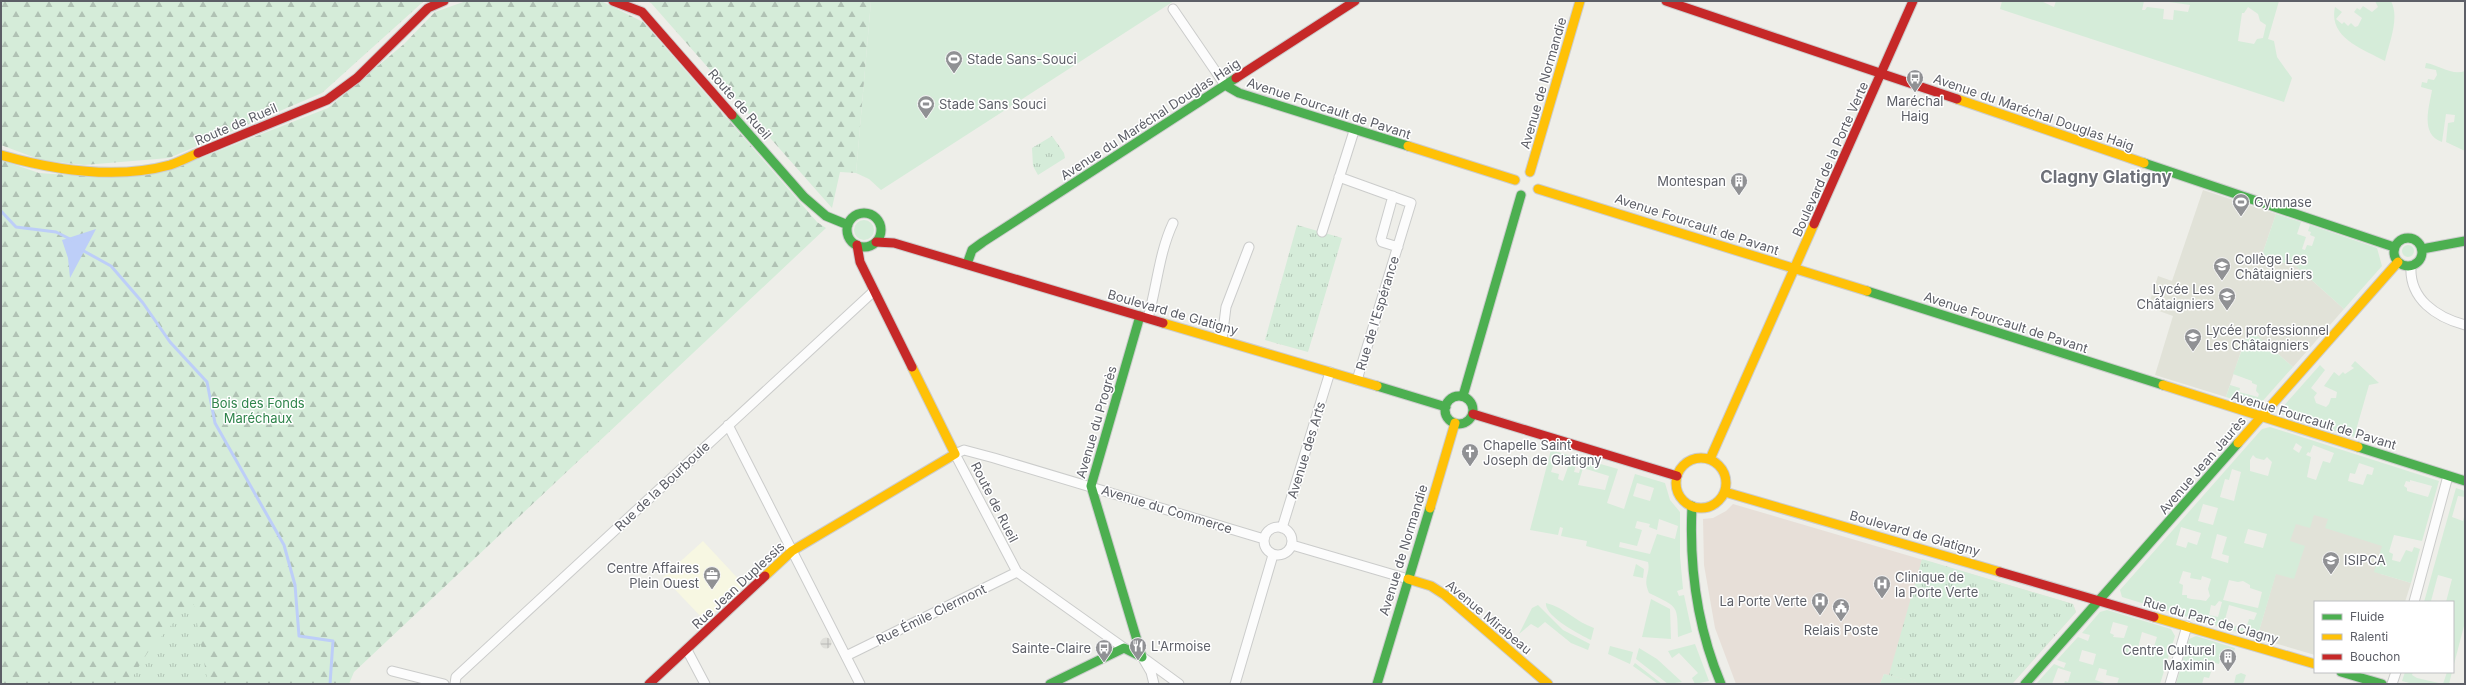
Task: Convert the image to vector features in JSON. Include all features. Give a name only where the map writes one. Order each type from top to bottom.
[{"type":"street","name":"Route de Rueil","points":[[1,155],[43,167],[84,171],[129,171],[170,165],[327,100],[358,78],[428,8],[444,1]]},
{"type":"street","name":"Route de Rueil","points":[[613,1],[642,12],[804,197],[826,216],[848,225]]},
{"type":"street","name":"Avenue du Maréchal Douglas Haig","points":[[967,264],[972,250],[1355,1]]},
{"type":"street","name":"Avenue de Normandie","points":[[1530,172],[1580,1]]},
{"type":"street","name":"Avenue du Maréchal Douglas Haig","points":[[1666,1],[2394,248]]},
{"type":"street","name":"Boulevard de la Porte Verte","points":[[1710,459],[1882,74],[1913,1]]},
{"type":"street","points":[[1173,9],[1225,86]]},
{"type":"street","name":"Avenue Fourcault de Pavant","points":[[1225,86],[1238,93],[1354,131],[1515,180]]},
{"type":"street","points":[[1322,232],[1354,131]]},
{"type":"street","points":[[1522,172],[1530,172],[1538,178],[1538,189],[1529,196],[1521,195],[1515,189],[1515,180],[1522,172]]},
{"type":"street","name":"Rue de l'Espérance","points":[[1339,177],[1411,203],[1356,380]]},
{"type":"street","name":"Avenue Fourcault de Pavant","points":[[1538,189],[2465,481]]},
{"type":"street","points":[[1463,396],[1521,195]]},
{"type":"street","name":"Rue de l'Espérance","points":[[1393,196],[1381,239],[1382,242],[1398,247]]},
{"type":"street","points":[[864,267],[873,244],[881,230],[877,219],[867,213],[856,216],[848,225],[849,237],[857,245],[873,244]]},
{"type":"street","points":[[1144,317],[1157,285],[1160,258],[1173,223]]},
{"type":"street","name":"Boulevard de Glatigny","points":[[881,230],[894,243]]},
{"type":"street","points":[[2409,237],[2417,241],[2422,249],[2420,260],[2411,266],[2398,262],[2394,256],[2394,248],[2400,240],[2409,237]]},
{"type":"street","points":[[2422,249],[2465,241]]},
{"type":"street","name":"Boulevard de Glatigny","points":[[873,244],[894,243],[1222,339],[1446,407]]},
{"type":"street","name":"Route de Rueil","points":[[857,245],[860,262],[864,267],[874,291],[1017,572],[1179,684]]},
{"type":"street","points":[[1222,339],[1226,307],[1249,247]]},
{"type":"street","name":"Avenue Jean Jaurès","points":[[2025,684],[2398,262]]},
{"type":"street","points":[[2411,266],[2411,283],[2418,296],[2444,319],[2465,325]]},
{"type":"street","name":"Rue de la Bourboule","points":[[456,680],[728,425],[874,291]]},
{"type":"street","name":"Avenue du Progrès","points":[[1134,652],[1091,486],[1144,317]]},
{"type":"street","name":"Avenue des Arts","points":[[1282,528],[1330,372]]},
{"type":"street","points":[[1463,396],[1470,401],[1473,414],[1464,424],[1454,423],[1448,418],[1446,407],[1450,399],[1463,396]]},
{"type":"street","points":[[1473,414],[1677,476]]},
{"type":"street","name":"Avenue de Normandie","points":[[1377,684],[1454,423]]},
{"type":"street","points":[[728,425],[860,684]]},
{"type":"street","name":"Avenue du Commerce","points":[[956,454],[964,450],[1091,486],[1264,539]]},
{"type":"street","name":"Rue Jean Duplessis","points":[[649,684],[792,552],[956,454]]},
{"type":"street","points":[[1692,459],[1710,459],[1716,463],[1725,475],[1725,492],[1716,503],[1708,507],[1692,506],[1680,496],[1676,486],[1677,476],[1682,465],[1692,459]]},
{"type":"street","points":[[2414,601],[2448,476]]},
{"type":"street","name":"Boulevard de Glatigny","points":[[1725,492],[2098,600]]},
{"type":"street","points":[[1692,506],[1691,540],[1698,607],[1711,657],[1721,684]]},
{"type":"street","points":[[1273,528],[1282,528],[1292,536],[1292,545],[1282,555],[1273,555],[1267,550],[1264,539],[1273,528]]},
{"type":"street","points":[[1292,545],[1408,579]]},
{"type":"street","points":[[1234,684],[1273,555]]},
{"type":"street","name":"Rue Émile Clermont","points":[[846,656],[1017,572]]},
{"type":"street","name":"Avenue Mirabeau","points":[[1408,579],[1431,586],[1445,595],[1548,684]]},
{"type":"street","name":"Rue du Parc de Clagny","points":[[2098,600],[2314,664]]},
{"type":"street","points":[[2170,684],[2187,626]]},
{"type":"street","points":[[687,650],[705,684]]},
{"type":"street","points":[[1050,684],[1134,652],[1151,672],[1154,684]]},
{"type":"street","points":[[392,672],[412,680],[444,684]]},
{"type":"street","points":[[2344,673],[2382,684]]},
{"type":"street","points":[[2392,684],[2396,673]]},
{"type":"shaded area","points":[[2203,190],[2276,214],[2263,252],[2266,258],[2296,266],[2344,309],[2293,367],[2254,333],[2247,333],[2226,397],[2155,375],[2173,316],[2148,307],[2158,276],[2172,281]]},
{"type":"shaded area","name":"ISIPCA","points":[[2298,497],[2395,524],[2381,574],[2411,583],[2405,601],[2314,601],[2314,655],[2257,638]]},
{"type":"shaded area","name":"Clinique de la Porte Verte","points":[[1733,504],[2073,604],[2076,612],[2012,684],[1921,684],[1884,674],[1880,684],[1736,684],[1715,628],[1704,565],[1703,519],[1713,518],[1726,511]]},
{"type":"shaded area","points":[[703,541],[744,585],[705,621],[663,577]]},
{"type":"shaded area","points":[[824,638],[828,638],[830,639],[830,647],[824,648],[821,645],[821,641]]},
{"type":"green space","points":[[1,1],[424,1],[322,93],[169,158],[84,165],[41,160],[1,145]]},
{"type":"green space","name":"Bois des Fonds Maréchaux","points":[[466,1],[601,1],[643,22],[817,222],[826,228],[354,672],[349,684],[1,684],[1,160],[39,173],[83,176],[172,169],[328,108],[404,44],[435,12]]},
{"type":"green space","points":[[646,1],[871,1],[856,173],[840,172],[832,208],[651,3]]},
{"type":"green space","name":"Stade Sans Souci","points":[[871,1],[1174,1],[881,190],[869,179],[856,173]]},
{"type":"green space","points":[[2002,1],[2041,1],[2054,7],[2056,1],[2144,1],[2142,10],[2145,10],[2147,7],[2164,9],[2163,19],[2173,20],[2174,10],[2188,12],[2190,5],[2162,1],[2279,1],[2268,39],[2274,41],[2277,57],[2292,78],[2284,102],[2000,9]],"holes":[[[2248,7],[2258,14],[2260,21],[2266,25],[2263,38],[2257,39],[2254,44],[2238,41],[2242,13],[2244,13]]]},
{"type":"green space","points":[[2375,1],[2391,1],[2393,8],[2393,31],[2385,61],[2349,41],[2342,35],[2334,18],[2335,7],[2342,12],[2336,19],[2342,24],[2344,22],[2348,26],[2351,23],[2355,27],[2358,26],[2362,18],[2354,12],[2357,8],[2360,10],[2363,6],[2372,12],[2378,7]]},
{"type":"green space","points":[[2426,63],[2450,71],[2465,71],[2465,151],[2446,142],[2448,123],[2454,122],[2455,115],[2446,114],[2442,142],[2435,138],[2428,127],[2428,112],[2432,90],[2421,87],[2422,82],[2427,83],[2428,79],[2434,80],[2437,75],[2436,70],[2425,68]]},
{"type":"green space","points":[[1052,136],[1064,153],[1065,158],[1038,175],[1033,166],[1032,148]]},
{"type":"green space","points":[[2276,214],[2301,222],[2297,234],[2306,237],[2302,249],[2305,250],[2307,245],[2312,246],[2315,237],[2310,235],[2311,232],[2308,231],[2310,225],[2377,248],[2382,266],[2344,309],[2296,266],[2266,258],[2263,252]]},
{"type":"green space","points":[[864,220],[871,223],[874,230],[871,237],[864,240],[857,237],[854,230],[857,223]]},
{"type":"green space","points":[[1297,225],[1342,238],[1308,352],[1265,340]]},
{"type":"green space","points":[[2406,245],[2410,245],[2414,251],[2410,257],[2406,257],[2402,253],[2402,249]]},
{"type":"green space","points":[[2248,333],[2254,333],[2293,367],[2260,404],[2253,406],[2226,397],[2230,385],[2240,388],[2239,392],[2258,397],[2259,394],[2256,391],[2257,385],[2252,383],[2252,381],[2233,374]]},
{"type":"green space","points":[[2355,361],[2379,383],[2369,385],[2354,437],[2282,414],[2281,409],[2320,365],[2325,370],[2311,388],[2317,393],[2314,397],[2316,403],[2326,407],[2331,398],[2336,398],[2337,392],[2324,386],[2334,372],[2339,376],[2343,372],[2345,374],[2354,368],[2351,366]]},
{"type":"green space","points":[[2270,427],[2439,481],[2422,541],[2394,535],[2389,552],[2393,554],[2392,560],[2400,562],[2406,550],[2412,552],[2414,547],[2420,549],[2411,583],[2374,572],[2382,546],[2325,528],[2328,519],[2314,515],[2310,528],[2296,524],[2290,541],[2305,546],[2294,579],[2276,574],[2257,638],[2122,597],[2120,590],[2262,429]],"holes":[[[2296,443],[2302,447],[2299,453],[2293,449]],[[2313,445],[2334,453],[2330,463],[2323,461],[2316,480],[2307,477],[2311,457],[2306,455],[2308,452],[2310,453]],[[2253,455],[2256,458],[2264,460],[2267,457],[2272,462],[2268,476],[2250,471],[2250,460]],[[2359,463],[2374,468],[2372,475],[2367,474],[2363,485],[2348,481],[2350,473],[2355,474]],[[2232,469],[2241,472],[2234,501],[2220,497],[2225,479],[2229,480]],[[2410,480],[2432,486],[2428,497],[2407,491],[2407,488],[2404,486],[2406,481],[2410,482]],[[2203,504],[2218,508],[2213,525],[2198,521]],[[2181,527],[2201,533],[2197,545],[2188,542],[2186,548],[2176,545]],[[2248,529],[2267,534],[2263,548],[2244,543]],[[2217,534],[2227,537],[2222,554],[2229,556],[2228,563],[2211,558]],[[2183,571],[2191,573],[2190,578],[2201,580],[2202,576],[2211,579],[2208,589],[2210,596],[2206,601],[2189,599],[2187,598],[2187,595],[2182,595],[2183,585],[2179,583]],[[2229,580],[2238,582],[2243,581],[2250,585],[2250,588],[2262,592],[2258,608],[2223,600]],[[2219,601],[2222,602],[2218,617],[2209,615],[2211,605],[2215,606]],[[2229,605],[2257,613],[2254,620],[2249,619],[2246,629],[2224,623]]]},
{"type":"green space","points":[[1551,450],[1578,458],[1574,472],[1579,473],[1583,459],[1618,469],[1607,503],[1624,509],[1635,474],[1665,483],[1670,500],[1680,512],[1680,556],[1683,589],[1677,591],[1679,596],[1684,595],[1692,632],[1678,637],[1677,618],[1674,608],[1649,593],[1646,583],[1649,566],[1648,562],[1586,546],[1587,541],[1561,536],[1563,528],[1560,527],[1558,535],[1530,530]],"holes":[[[1555,460],[1569,464],[1563,481],[1558,479],[1559,474],[1551,472]],[[1583,468],[1609,476],[1605,490],[1578,485]],[[1637,483],[1654,488],[1650,501],[1633,496]],[[1659,519],[1678,526],[1675,539],[1657,534],[1650,554],[1619,547],[1620,542],[1637,546],[1642,530],[1635,528],[1637,521],[1650,524],[1649,527],[1657,530]]]},
{"type":"green space","points":[[2456,488],[2465,491],[2465,497],[2458,496],[2452,517],[2463,521],[2465,513],[2465,622],[2454,664],[2454,601],[2446,601],[2452,579],[2438,575],[2431,601],[2424,601]]},
{"type":"green space","points":[[1922,559],[2073,604],[2076,612],[2012,684],[1921,684],[1889,675]]},
{"type":"green space","points":[[1636,564],[1644,569],[1643,578],[1633,576]]},
{"type":"green space","points":[[1651,599],[1670,609],[1671,639],[1642,637]]},
{"type":"green space","points":[[193,600],[208,684],[128,684],[148,652]]},
{"type":"green space","points":[[1546,603],[1559,608],[1581,622],[1594,628],[1591,640],[1571,630],[1556,619],[1547,608]]},
{"type":"green space","points":[[1538,605],[1563,630],[1590,644],[1588,650],[1571,643],[1545,622],[1538,628],[1531,624],[1519,634],[1532,608]]},
{"type":"green space","points":[[2107,610],[2171,629],[2175,636],[2160,684],[2117,684],[2119,678],[2106,675],[2107,670],[2099,668],[2095,680],[2108,684],[2064,684],[2065,681],[2068,682],[2071,672],[2058,668],[2052,684],[2036,684],[2054,664],[2064,668],[2066,663],[2057,660],[2078,637],[2088,641],[2090,635],[2082,633],[2100,612]],"holes":[[[2113,622],[2128,626],[2124,638],[2113,637],[2114,635],[2110,633]],[[2142,632],[2157,637],[2151,656],[2142,654],[2143,649],[2138,648]],[[2082,650],[2096,654],[2093,665],[2079,661]]]},
{"type":"green space","points":[[2196,636],[2235,648],[2231,663],[2220,660],[2219,664],[2209,661],[2206,671],[2211,672],[2209,678],[2204,677],[2202,684],[2176,684],[2189,639]]},
{"type":"green space","points":[[1695,644],[1709,681],[1695,684],[1692,678],[1698,673],[1679,653],[1672,658],[1668,651]]},
{"type":"green space","points":[[1610,646],[1633,652],[1630,664],[1608,654]]},
{"type":"green space","points":[[1639,648],[1657,659],[1682,682],[1668,684],[1636,659]]},
{"type":"green space","points":[[1635,663],[1662,684],[1658,684],[1633,666]]},
{"type":"green space","points":[[2241,673],[2246,675],[2243,684],[2234,684],[2236,675]]},
{"type":"green space","points":[[2405,673],[2413,673],[2412,675],[2417,678],[2443,684],[2413,684],[2402,681]]},
{"type":"green space","points":[[2447,673],[2452,673],[2449,684],[2443,684]]},
{"type":"green space","points":[[1884,674],[1889,675],[1921,684],[1880,684]]},
{"type":"water","points":[[96,229],[70,278],[68,258],[62,240]]},
{"type":"waterway","points":[[1,211],[16,227],[56,232],[72,240]]},
{"type":"waterway","points":[[82,250],[111,266],[143,303],[170,342],[207,382],[215,423],[284,545],[295,585],[299,636],[333,641],[330,684]]},
{"type":"traffic: fast","points":[[967,264],[972,250],[983,242],[1236,78]]},
{"type":"traffic: fast","points":[[1225,85],[1239,93],[1408,146]]},
{"type":"traffic: fast","points":[[732,115],[804,197],[826,216],[848,225]]},
{"type":"traffic: fast","points":[[2144,163],[2394,247]]},
{"type":"traffic: fast","points":[[1463,396],[1521,195]]},
{"type":"traffic: fast","points":[[864,213],[870,214],[876,218],[880,224],[881,230],[880,236],[876,242],[870,246],[864,247],[858,246],[852,242],[848,236],[847,230],[848,224],[852,218],[858,214],[864,213]]},
{"type":"traffic: fast","points":[[2408,238],[2414,239],[2418,242],[2421,246],[2422,252],[2421,258],[2418,262],[2414,265],[2408,266],[2402,265],[2398,262],[2395,258],[2394,252],[2395,246],[2398,242],[2402,239],[2408,238]]},
{"type":"traffic: fast","points":[[2422,249],[2465,241]]},
{"type":"traffic: fast","points":[[1867,291],[2163,385]]},
{"type":"traffic: fast","points":[[1140,316],[1091,486],[1142,657]]},
{"type":"traffic: fast","points":[[1377,386],[1446,407]]},
{"type":"traffic: fast","points":[[1459,396],[1469,400],[1473,410],[1469,420],[1459,424],[1449,420],[1445,410],[1449,400],[1459,396]]},
{"type":"traffic: fast","points":[[2025,684],[2238,443]]},
{"type":"traffic: fast","points":[[2358,447],[2465,481]]},
{"type":"traffic: fast","points":[[1692,506],[1692,552],[1696,597],[1706,641],[1721,684]]},
{"type":"traffic: fast","points":[[1377,684],[1430,508]]},
{"type":"traffic: fast","points":[[1050,684],[1124,648],[1142,657]]},
{"type":"traffic: fast","points":[[2344,673],[2382,684]]},
{"type":"traffic: slow","points":[[1530,172],[1580,1]]},
{"type":"traffic: slow","points":[[1957,99],[2144,163]]},
{"type":"traffic: slow","points":[[1408,146],[1515,180]]},
{"type":"traffic: slow","points":[[1,155],[63,169],[128,172],[170,165],[198,153]]},
{"type":"traffic: slow","points":[[1538,189],[1867,291]]},
{"type":"traffic: slow","points":[[1710,459],[1814,224]]},
{"type":"traffic: slow","points":[[2238,443],[2398,262]]},
{"type":"traffic: slow","points":[[1163,323],[1377,386]]},
{"type":"traffic: slow","points":[[765,576],[792,551],[955,454],[912,367]]},
{"type":"traffic: slow","points":[[2163,385],[2358,447]]},
{"type":"traffic: slow","points":[[1430,508],[1455,423]]},
{"type":"traffic: slow","points":[[1696,458],[1706,458],[1719,465],[1726,478],[1726,483],[1726,488],[1719,501],[1706,508],[1696,508],[1687,504],[1680,497],[1676,488],[1676,478],[1680,469],[1687,462],[1696,458]]},
{"type":"traffic: slow","points":[[1725,492],[2000,572]]},
{"type":"traffic: slow","points":[[1408,579],[1431,586],[1445,595],[1548,684]]},
{"type":"traffic: slow","points":[[2154,617],[2314,664]]},
{"type":"traffic: jam","points":[[198,153],[327,100],[357,78],[428,8],[444,1]]},
{"type":"traffic: jam","points":[[613,1],[642,12],[732,115]]},
{"type":"traffic: jam","points":[[1236,78],[1355,1]]},
{"type":"traffic: jam","points":[[1666,1],[1957,99]]},
{"type":"traffic: jam","points":[[1814,224],[1913,1]]},
{"type":"traffic: jam","points":[[876,242],[894,243],[1163,323]]},
{"type":"traffic: jam","points":[[857,245],[860,262],[912,367]]},
{"type":"traffic: jam","points":[[1473,414],[1677,476]]},
{"type":"traffic: jam","points":[[2000,572],[2154,617]]},
{"type":"traffic: jam","points":[[649,684],[765,576]]},
{"type":"place","name":"Stade Sans-Souci","points":[[954,74]]},
{"type":"place","name":"Maréchal Haig","points":[[1915,93]]},
{"type":"place","name":"Stade Sans Souci","points":[[926,119]]},
{"type":"place","name":"Montespan","points":[[1739,196]]},
{"type":"place","name":"Gymnase","points":[[2241,217]]},
{"type":"place","name":"Collège Les Châtaigniers","points":[[2222,281]]},
{"type":"place","name":"Lycée Les Châtaigniers","points":[[2227,311]]},
{"type":"place","name":"Lycée professionnel Les Châtaigniers","points":[[2193,352]]},
{"type":"place","name":"Chapelle Saint Joseph de Glatigny","points":[[1470,467]]},
{"type":"place","name":"ISIPCA","points":[[2331,575]]},
{"type":"place","name":"Centre Affaires Plein Ouest","points":[[712,590]]},
{"type":"place","name":"Clinique de la Porte Verte","points":[[1882,599]]},
{"type":"place","name":"La Porte Verte","points":[[1820,616]]},
{"type":"place","name":"Relais Poste","points":[[1841,622]]},
{"type":"place","name":"L'Armoise","points":[[1138,661]]},
{"type":"place","name":"Sainte-Claire","points":[[1104,663]]},
{"type":"place","name":"Centre Culturel Maximin","points":[[2228,672]]},
{"type":"district","name":"Clagny Glatigny","points":[[2106,177]]}]
